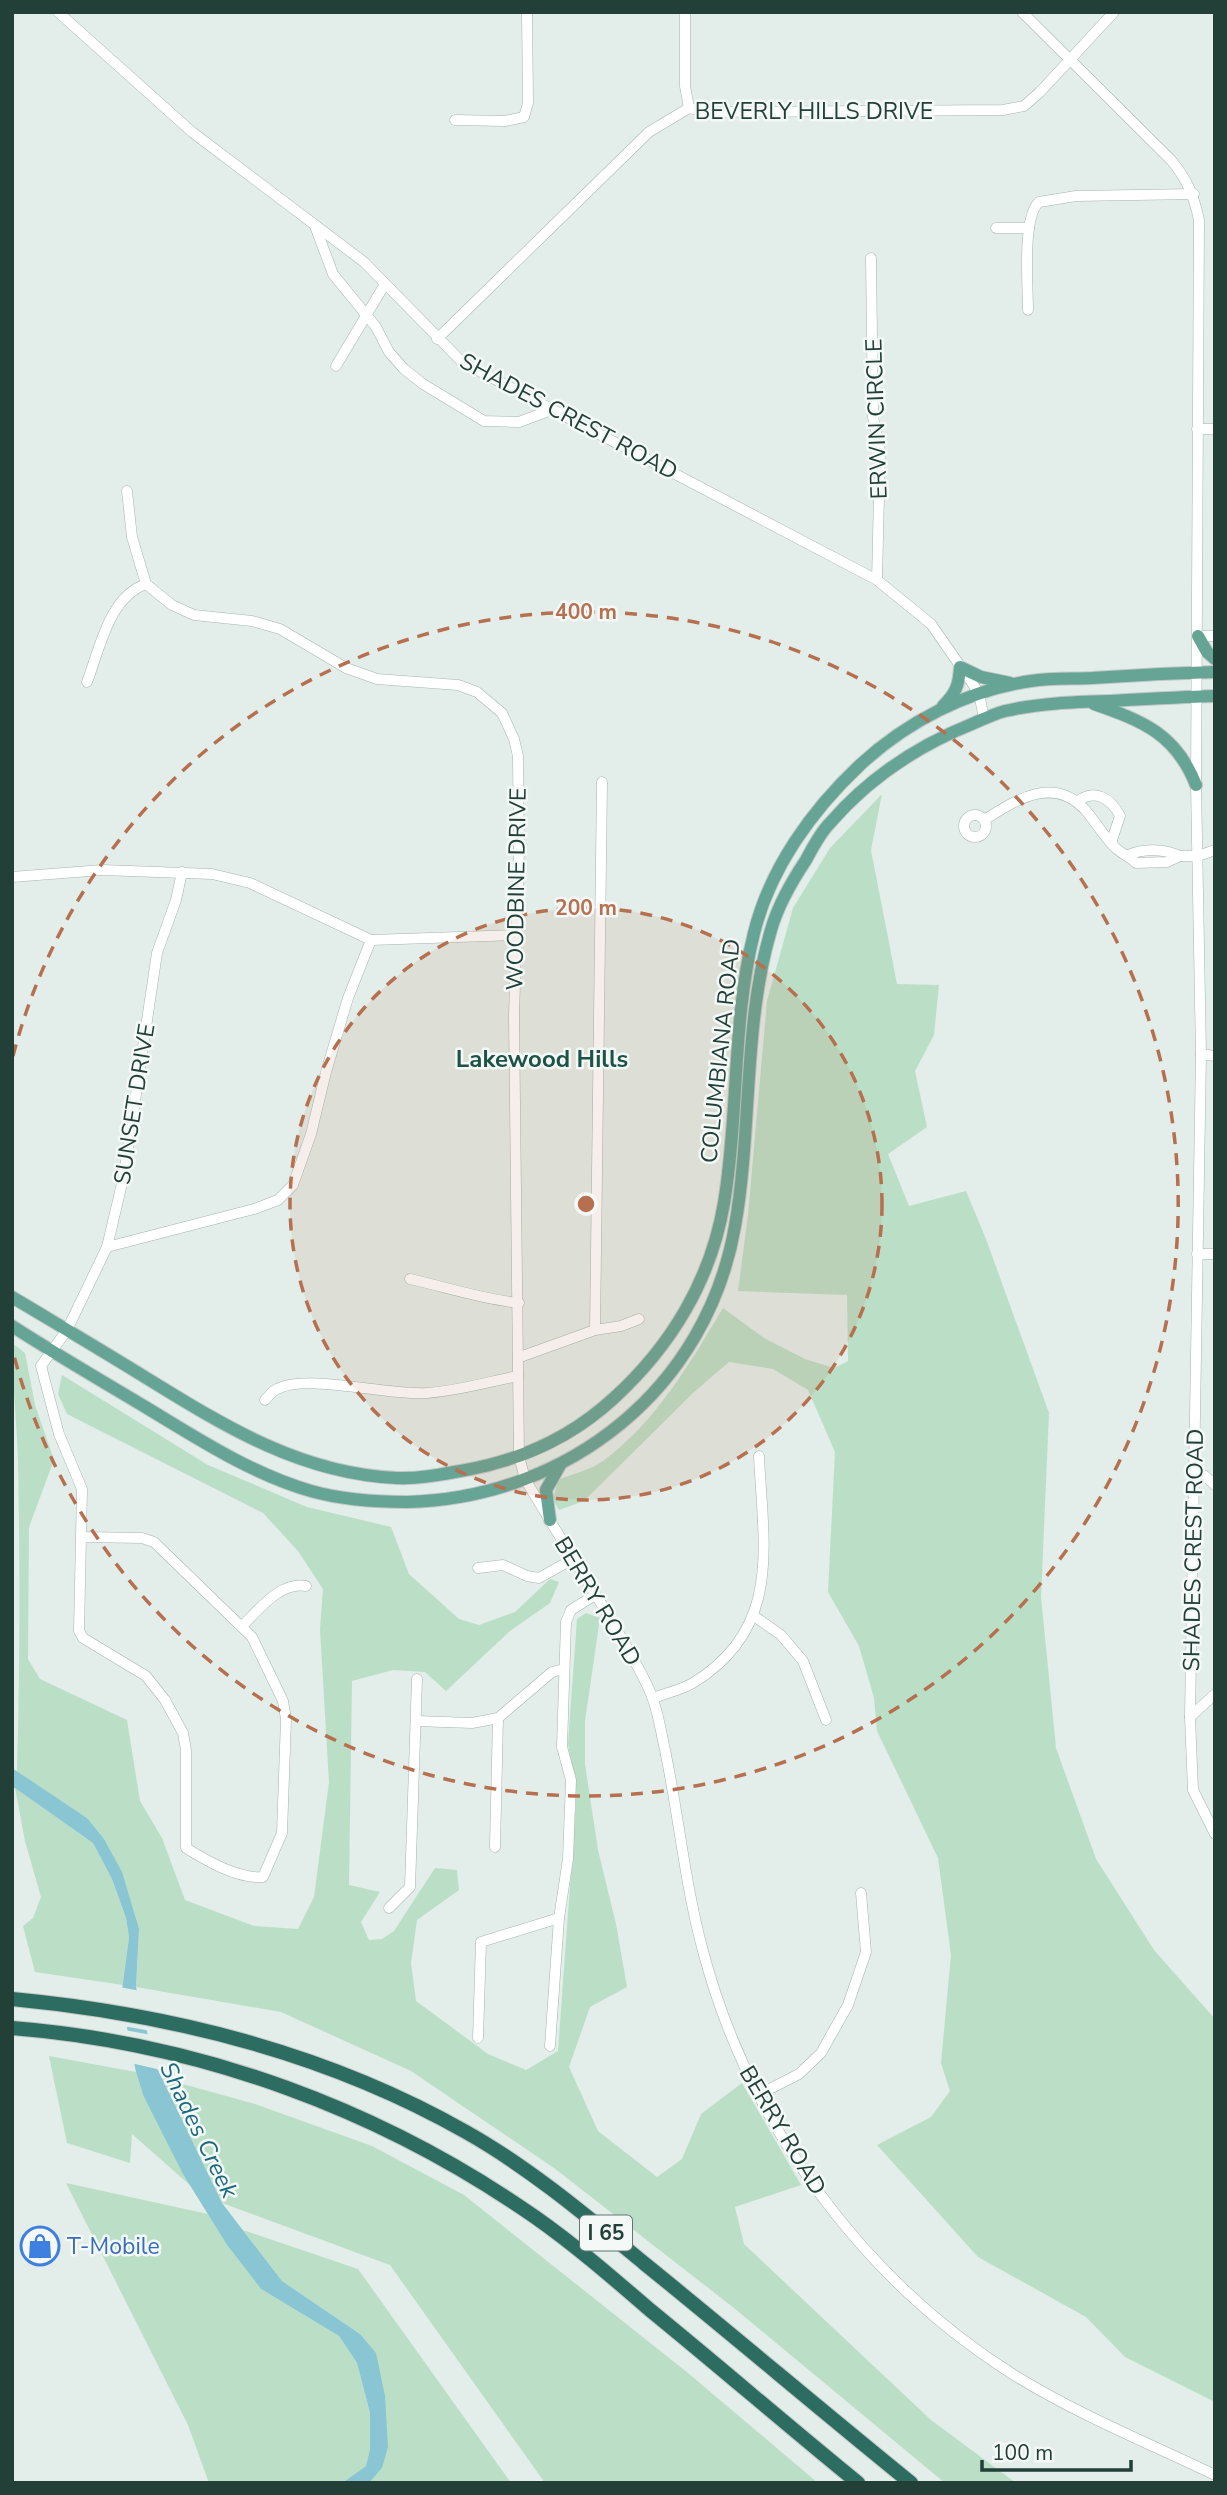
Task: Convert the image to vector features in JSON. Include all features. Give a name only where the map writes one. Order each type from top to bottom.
[{"type":"highway","points":[[12,1992],[35,2002]]},
{"type":"highway","name":"I 65","points":[[12,2000],[89,2007],[156,2018],[263,2046],[358,2079],[477,2139],[560,2195],[911,2483]]},
{"type":"highway","name":"I 65","points":[[17,2029],[70,2034],[146,2047],[229,2068],[314,2097],[401,2137],[461,2169],[536,2218],[597,2265],[858,2483]]},
{"type":"main road","points":[[1198,636],[1215,659]]},
{"type":"main road","points":[[939,709],[955,694],[960,681],[960,667],[981,677],[1017,684]]},
{"type":"main road","name":"COLUMBIANA ROAD","points":[[12,1297],[210,1418],[284,1455],[353,1473],[399,1478],[432,1476],[491,1465],[556,1439],[591,1417],[631,1382],[653,1357],[682,1316],[699,1285],[716,1239],[724,1201],[745,973],[755,928],[778,869],[820,806],[863,762],[909,728],[939,709],[979,693],[1030,681],[1215,672]]},
{"type":"main road","name":"COLUMBIANA ROAD","points":[[12,1326],[229,1457],[271,1477],[315,1492],[372,1502],[436,1501],[490,1491],[560,1464],[599,1441],[633,1414],[660,1386],[699,1327],[719,1283],[730,1247],[738,1202],[751,1045],[771,929],[789,887],[827,825],[904,756],[941,736],[1001,712],[1036,705],[1087,701],[1215,696]]},
{"type":"main road","points":[[1087,701],[1133,719],[1166,740],[1182,756],[1196,785]]},
{"type":"main road","points":[[724,1201],[738,1202]]},
{"type":"main road","points":[[550,1520],[546,1490],[560,1464]]},
{"type":"street","name":"SHADES CREST ROAD","points":[[58,12],[192,132],[363,262],[462,362],[877,580],[931,624],[979,693],[984,719]]},
{"type":"street","points":[[455,120],[505,121],[524,117],[528,103],[527,12]]},
{"type":"street","points":[[685,12],[685,86],[690,108]]},
{"type":"street","points":[[1022,12],[1171,160],[1194,194],[1076,196],[1039,202],[1031,215],[1029,228],[1028,310]]},
{"type":"street","name":"BEVERLY HILLS DRIVE","points":[[437,339],[649,132],[690,108],[707,112],[1003,110],[1024,106],[1114,12]]},
{"type":"street","name":"SHADES CREST ROAD","points":[[1194,194],[1199,220],[1196,785],[1201,1054],[1189,1717],[1193,1790],[1215,1834]]},
{"type":"street","points":[[315,225],[333,274],[376,327],[389,352],[423,384],[484,421],[519,422],[551,410]]},
{"type":"street","points":[[996,228],[1029,228]]},
{"type":"street","name":"ERWIN CIRCLE","points":[[871,258],[873,417],[880,452],[877,580]]},
{"type":"street","points":[[336,366],[385,284]]},
{"type":"street","points":[[1197,429],[1215,429]]},
{"type":"street","points":[[87,682],[115,610],[132,589],[146,584],[132,537],[127,491]]},
{"type":"street","name":"WOODBINE DRIVE","points":[[146,584],[172,606],[194,615],[253,621],[280,629],[346,668],[377,679],[458,685],[477,692],[502,713],[514,740],[518,756],[519,853],[515,1205],[520,1357],[519,1456]]},
{"type":"street","points":[[1198,636],[1215,636]]},
{"type":"street","points":[[595,1330],[602,782]]},
{"type":"street","points":[[984,820],[1029,794],[1057,794],[1077,802],[1119,851],[1136,863],[1167,862],[1180,856],[1198,856],[1215,850]]},
{"type":"street","points":[[1077,802],[1098,795],[1115,806],[1120,816],[1119,825],[1111,842]]},
{"type":"street","points":[[12,877],[102,870],[212,874],[250,883],[371,940],[516,936]]},
{"type":"street","name":"SUNSET DRIVE","points":[[52,1351],[67,1330],[107,1247],[127,1162],[156,953],[176,900],[183,872]]},
{"type":"street","points":[[107,1247],[254,1209],[278,1200],[293,1185],[311,1135],[348,998],[371,940]]},
{"type":"street","points":[[1201,1054],[1215,1056]]},
{"type":"street","points":[[1197,1254],[1215,1254]]},
{"type":"street","points":[[410,1279],[484,1299],[519,1303]]},
{"type":"street","points":[[520,1357],[595,1330],[639,1320]]},
{"type":"street","points":[[52,1351],[41,1366],[59,1434],[82,1489],[79,1631],[83,1638],[146,1676],[165,1700],[183,1733],[186,1749],[186,1848],[202,1858],[251,1878],[264,1877],[282,1833],[286,1719],[283,1701],[252,1637],[154,1542],[142,1538],[83,1537]]},
{"type":"street","points":[[265,1400],[274,1390],[289,1385],[321,1384],[403,1394],[429,1393],[518,1376]]},
{"type":"street","name":"BERRY ROAD","points":[[519,1456],[525,1479],[636,1662],[653,1698],[703,1951],[726,2023],[758,2095],[789,2149],[845,2226],[883,2268],[934,2316],[997,2363],[1039,2389],[1215,2475]]},
{"type":"street","points":[[653,1698],[690,1685],[712,1670],[734,1647],[754,1616],[764,1567],[759,1456]]},
{"type":"street","points":[[1194,1472],[1205,1476],[1215,1485]]},
{"type":"street","points":[[478,1568],[503,1565],[527,1576],[539,1578],[573,1559]]},
{"type":"street","points":[[242,1626],[284,1588],[306,1586]]},
{"type":"street","points":[[550,2046],[559,1918],[568,1859],[570,1780],[562,1748],[567,1616],[575,1606],[595,1595]]},
{"type":"street","points":[[754,1616],[781,1635],[803,1661],[826,1720]]},
{"type":"street","points":[[416,1721],[472,1723],[498,1718],[552,1672],[564,1669]]},
{"type":"street","points":[[389,1908],[410,1887],[417,1679]]},
{"type":"street","points":[[1189,1717],[1215,1694]]},
{"type":"street","points":[[495,1847],[498,1718]]},
{"type":"street","points":[[758,2095],[786,2082],[821,2053],[848,2006],[866,1952],[861,1893]]},
{"type":"street","points":[[478,2038],[481,1942],[559,1918]]},
{"type":"green space","points":[[882,794],[871,850],[897,984],[939,985],[934,1035],[915,1071],[927,1127],[888,1154],[909,1206],[966,1191],[986,1239],[1049,1413],[1041,1597],[1056,1748],[1096,1859],[1154,1950],[1215,2019],[1215,2402],[1125,2357],[1086,2317],[978,2257],[877,2145],[931,2117],[950,2091],[941,2063],[951,1955],[938,1858],[877,1731],[874,1698],[859,1646],[828,1592],[835,1452],[808,1390],[773,1369],[729,1362],[693,1393],[584,1501],[559,1510],[553,1500],[558,1480],[603,1461],[656,1410],[698,1350],[723,1308],[764,1338],[805,1359],[834,1368],[848,1361],[847,1295],[738,1291],[748,1215],[767,1001],[793,908],[830,848]]},
{"type":"green space","points":[[12,1343],[25,1353],[35,1405],[54,1460],[29,1527],[28,1659],[40,1679],[127,1720],[140,1801],[162,1838],[185,1900],[254,1926],[298,1929],[314,1897],[329,1782],[320,1629],[323,1589],[298,1551],[263,1513],[67,1414],[58,1394],[62,1375],[208,1465],[307,1507],[391,1527],[409,1574],[459,1619],[479,1625],[515,1612],[550,1579],[559,1582],[550,1603],[510,1631],[446,1691],[425,1672],[393,1670],[352,1681],[349,1885],[380,1892],[361,1922],[369,1940],[382,1939],[394,1931],[435,1868],[457,1870],[459,1890],[417,1920],[411,1963],[416,2001],[488,2054],[526,2070],[558,2051],[576,1804],[568,1743],[577,1619],[586,1613],[600,1618],[585,1721],[585,1764],[598,1850],[616,1924],[627,1987],[590,2007],[569,2067],[598,2131],[657,2177],[682,2159],[701,2114],[742,2083],[801,2185],[735,2207],[744,2244],[931,2420],[1016,2483],[945,2483],[734,2308],[554,2168],[411,2071],[281,2012],[136,1987],[139,1929],[87,1818],[17,1772],[19,1539]]},
{"type":"green space","points":[[15,1788],[93,1843],[112,1879],[126,1918],[129,1937],[123,1985],[35,1972],[23,1926],[33,1918],[41,1897],[25,1841]]},
{"type":"green space","points":[[49,2056],[136,2072],[143,2095],[192,2187],[132,2134],[130,2163],[67,2143]]},
{"type":"green space","points":[[161,2078],[255,2104],[372,2146],[464,2195],[688,2373],[818,2483],[545,2483],[390,2265],[222,2203]]},
{"type":"green space","points":[[66,2183],[208,2214],[227,2245],[261,2289],[339,2336],[357,2363],[370,2413],[370,2449],[366,2466],[342,2483],[209,2483],[188,2425]]},
{"type":"green space","points":[[243,2230],[358,2269],[511,2483],[369,2483],[382,2468],[360,2334],[282,2281]]},
{"type":"water","points":[[12,1768],[87,1818],[104,1839],[122,1872],[139,1929],[136,1987],[155,2064],[222,2203],[282,2281],[360,2334],[376,2353],[385,2396],[388,2447],[382,2468],[369,2483],[342,2483],[366,2466],[370,2449],[370,2413],[357,2363],[339,2336],[261,2289],[227,2245],[183,2174],[143,2095],[136,2072],[121,1998],[129,1937],[126,1918],[112,1879],[93,1843],[12,1786]]},
{"type":"pier","points":[[119,1987],[141,1991],[151,2031],[123,2026],[118,1999]]},
{"type":"pier","points":[[124,2030],[152,2035],[161,2070],[131,2063]]},
{"type":"place","name":"T-Mobile","points":[[40,2246]]},
{"type":"district","name":"Lakewood Hills","points":[[542,1059]]},
{"type":"water label","name":"Shades Creek","points":[[199,2130]]}]
